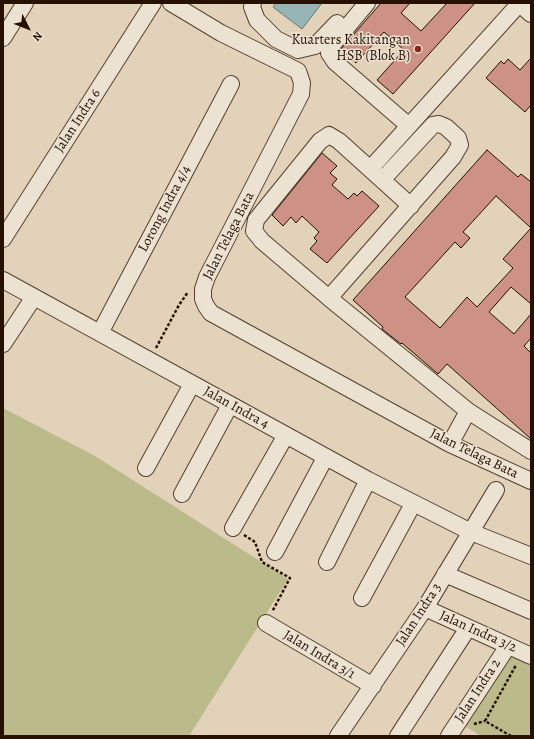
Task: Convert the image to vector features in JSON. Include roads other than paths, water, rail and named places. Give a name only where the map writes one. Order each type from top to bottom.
[{"type":"street","points":[[3,38],[25,3]]},
{"type":"street","name":"Jalan Indra 6","points":[[3,239],[153,3]]},
{"type":"street","name":"Jalan Telaga Bata","points":[[171,3],[221,33],[298,71],[302,83],[301,94],[207,277],[203,289],[203,299],[211,313],[450,444],[531,481]]},
{"type":"street","points":[[253,3],[252,7],[258,20],[276,39],[298,50],[315,46],[332,30],[353,3]]},
{"type":"street","points":[[367,3],[333,44],[329,53],[335,62],[408,126]]},
{"type":"street","points":[[370,169],[519,3],[531,14]]},
{"type":"street","name":"Lorong Indra 4/4","points":[[100,333],[231,84]]},
{"type":"street","points":[[328,298],[453,157],[460,145],[458,138],[446,127],[439,124],[433,125],[382,180]]},
{"type":"street","points":[[411,206],[339,141],[329,136],[320,141],[256,220],[254,231],[262,241],[328,298],[468,411],[531,451]]},
{"type":"street","name":"Jalan Indra 4","points":[[3,280],[286,435],[325,458],[413,504],[471,532],[531,556]]},
{"type":"street","points":[[3,344],[34,297]]},
{"type":"street","points":[[146,468],[192,384]]},
{"type":"street","points":[[182,494],[230,405]]},
{"type":"street","points":[[450,444],[468,411]]},
{"type":"street","points":[[233,528],[286,435]]},
{"type":"street","points":[[275,552],[325,458]]},
{"type":"street","points":[[327,562],[368,480]]},
{"type":"street","name":"Jalan Indra 3","points":[[338,736],[425,608],[496,490]]},
{"type":"street","points":[[362,598],[413,504]]},
{"type":"street","points":[[445,574],[531,610]]},
{"type":"street","name":"Jalan Indra 3/2","points":[[425,608],[508,646],[524,659]]},
{"type":"street","name":"Jalan Indra 3/1","points":[[266,623],[373,686]]},
{"type":"street","points":[[398,736],[468,628]]},
{"type":"street","name":"Jalan Indra 2","points":[[454,734],[508,646]]},
{"type":"water","points":[[276,3],[322,3],[302,29],[273,7]]},
{"type":"place","name":"Kuarters Kakitangan HSB (Blok B)","points":[[418,49]]}]
